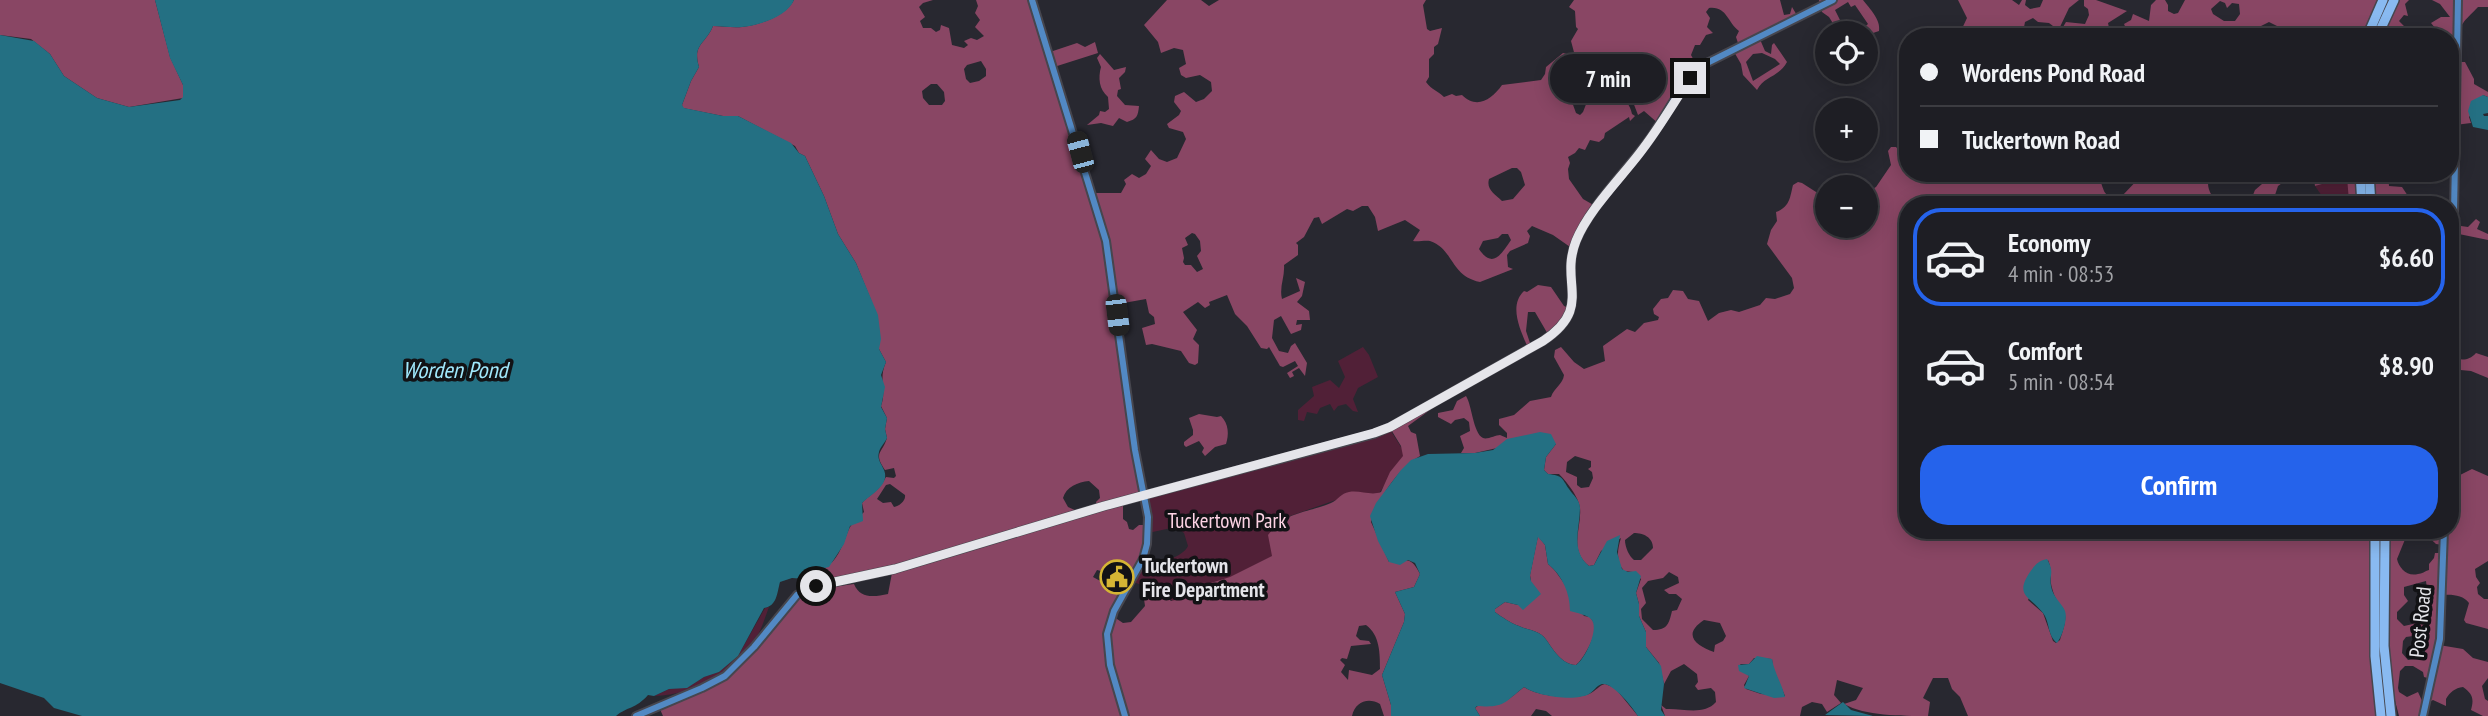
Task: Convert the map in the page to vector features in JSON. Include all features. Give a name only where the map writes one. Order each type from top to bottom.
[{"type":"highway","points":[[2371,28],[2383,0]]},
{"type":"highway","points":[[2381,28],[2394,0]]},
{"type":"highway","points":[[2375,539],[2374,645],[2381,716]]},
{"type":"highway","points":[[2385,539],[2384,646],[2389,697],[2394,716]]},
{"type":"street","points":[[1032,0],[1106,241],[1135,450],[1148,517],[1146,549],[1141,564],[1112,616],[1107,638],[1110,665],[1125,716]]},
{"type":"street","points":[[636,716],[694,692],[724,676],[754,647],[797,595],[807,589],[895,569],[1035,526],[1376,433],[1552,335],[1564,325],[1570,312],[1573,296],[1572,257],[1580,233],[1650,139],[1690,78],[1707,63],[1833,0]]},
{"type":"street","points":[[2458,0],[2458,28]]},
{"type":"street","name":"Post Road","points":[[2423,716],[2440,639],[2444,539]]},
{"type":"green space","points":[[2330,182],[2349,182],[2350,196],[2322,196],[2315,186]]},
{"type":"green space","points":[[1363,347],[1378,377],[1358,388],[1353,399],[1358,412],[1346,404],[1338,406],[1334,411],[1330,404],[1320,408],[1317,414],[1307,412],[1304,421],[1298,420],[1298,410],[1314,396],[1312,387],[1330,380],[1339,388],[1345,377],[1338,361]]},
{"type":"green space","name":"Tuckertown Park","points":[[1389,428],[1406,455],[1377,496],[1353,494],[1290,516],[1273,556],[1232,577],[1196,589],[1187,599],[1173,602],[1167,595],[1157,598],[1150,585],[1144,586],[1131,581],[1141,564],[1168,560],[1188,546],[1184,533],[1176,527],[1148,533],[1145,495]]},
{"type":"green space","points":[[769,607],[756,638],[724,672],[685,691],[654,696],[669,689],[690,686],[719,672],[738,656],[765,608]]},
{"type":"shaded area","points":[[0,0],[155,0],[170,57],[183,85],[183,98],[129,107],[97,98],[64,76],[50,54],[31,39],[0,35]]},
{"type":"shaded area","points":[[794,0],[933,0],[919,7],[925,17],[920,21],[923,28],[931,28],[936,32],[941,25],[949,28],[952,45],[964,48],[968,45],[964,41],[971,38],[977,40],[984,36],[975,27],[980,20],[975,13],[978,6],[976,0],[1032,0],[1050,52],[1077,43],[1085,47],[1095,42],[1098,53],[1054,67],[1103,240],[1139,492],[1097,506],[1099,490],[1089,481],[1073,486],[1063,498],[1068,507],[1077,511],[904,564],[834,581],[825,568],[820,569],[831,563],[839,553],[850,527],[864,512],[862,503],[878,489],[886,477],[896,476],[894,468],[885,470],[879,456],[887,438],[887,418],[881,406],[886,362],[879,349],[879,327],[871,300],[856,263],[838,234],[805,156],[799,153],[795,146],[738,116],[723,116],[683,108],[682,105],[699,67],[697,53],[713,26],[749,26],[779,15]],"holes":[[[981,61],[986,69],[986,76],[970,83],[966,79],[964,69],[967,65]],[[931,84],[937,84],[944,92],[945,101],[942,105],[929,105],[923,98],[922,91]],[[890,484],[905,495],[900,504],[894,507],[891,502],[883,503],[877,499],[886,485]]]},
{"type":"shaded area","points":[[1167,0],[1201,0],[1209,6],[1219,0],[1426,0],[1423,5],[1427,29],[1430,31],[1442,28],[1434,54],[1429,59],[1429,77],[1426,82],[1444,97],[1462,95],[1473,102],[1479,102],[1494,95],[1502,85],[1541,80],[1546,67],[1563,53],[1575,56],[1571,41],[1578,29],[1575,11],[1569,7],[1574,0],[1780,0],[1784,15],[1790,14],[1792,7],[1798,17],[1759,37],[1765,51],[1771,54],[1774,43],[1787,62],[1757,90],[1743,75],[1741,64],[1733,50],[1739,46],[1736,37],[1739,31],[1720,9],[1709,8],[1706,12],[1710,18],[1707,27],[1713,33],[1706,35],[1700,45],[1695,45],[1691,55],[1698,68],[1659,124],[1644,111],[1638,115],[1633,102],[1639,101],[1643,91],[1634,83],[1625,84],[1622,93],[1583,76],[1570,76],[1560,83],[1565,101],[1572,102],[1576,113],[1580,115],[1592,89],[1605,90],[1623,98],[1635,116],[1605,133],[1599,142],[1590,140],[1585,150],[1579,148],[1568,157],[1569,179],[1583,199],[1597,207],[1573,249],[1553,235],[1532,226],[1527,231],[1530,236],[1528,243],[1507,255],[1508,267],[1513,269],[1480,282],[1463,274],[1438,245],[1430,241],[1413,241],[1420,230],[1405,220],[1378,231],[1375,217],[1368,206],[1353,211],[1347,209],[1322,224],[1319,217],[1314,218],[1304,237],[1296,243],[1298,255],[1284,265],[1281,290],[1282,299],[1300,291],[1296,278],[1305,282],[1302,296],[1297,302],[1309,311],[1310,320],[1297,320],[1296,325],[1302,324],[1301,330],[1291,334],[1281,316],[1274,320],[1272,338],[1279,351],[1288,353],[1295,343],[1307,363],[1305,376],[1299,368],[1292,372],[1294,376],[1290,378],[1287,373],[1298,366],[1295,361],[1280,366],[1269,347],[1261,348],[1247,326],[1235,314],[1227,295],[1209,302],[1210,305],[1205,308],[1198,302],[1183,312],[1197,330],[1193,339],[1199,345],[1198,363],[1195,365],[1189,363],[1181,351],[1146,345],[1142,328],[1155,324],[1146,299],[1118,304],[1109,244],[1094,193],[1121,193],[1126,184],[1124,180],[1132,174],[1139,178],[1146,174],[1151,166],[1145,159],[1151,150],[1159,159],[1167,162],[1177,158],[1186,139],[1183,132],[1169,128],[1167,124],[1181,111],[1174,102],[1175,96],[1184,92],[1196,102],[1212,91],[1211,82],[1200,75],[1186,78],[1181,75],[1179,68],[1186,64],[1183,50],[1174,48],[1161,53],[1158,42],[1144,25]],"holes":[[[1762,53],[1780,64],[1753,81],[1746,62],[1753,54]],[[1517,168],[1525,185],[1513,199],[1502,201],[1490,189],[1489,179]],[[1192,233],[1200,241],[1201,251],[1197,256],[1203,269],[1197,272],[1191,265],[1185,265],[1183,262],[1182,248],[1188,245],[1185,238]],[[1502,234],[1508,234],[1511,240],[1497,257],[1493,259],[1484,255],[1479,249],[1483,241],[1498,238]]]},
{"type":"shaded area","points":[[1819,0],[1863,0],[1878,21],[1866,21],[1855,5],[1851,7],[1848,2],[1835,10],[1840,21],[1832,21],[1822,12]]},
{"type":"shaded area","points":[[1958,0],[2012,0],[2019,5],[2022,0],[2026,0],[2025,5],[2030,9],[2040,7],[2043,0],[2079,0],[2069,8],[2059,28],[2033,18],[2025,22],[2024,28],[1962,28],[1967,18]]},
{"type":"shaded area","points":[[2084,0],[2096,0],[2127,11],[2108,23],[2109,28],[2061,28],[2066,22],[2085,24],[2089,15]]},
{"type":"shaded area","points":[[2156,0],[2165,0],[2168,11],[2174,14],[2178,13],[2185,0],[2378,0],[2367,28],[2277,28],[2269,22],[2259,28],[2126,28],[2124,24],[2131,20],[2133,14],[2149,21],[2151,5]],"holes":[[[2220,1],[2225,3],[2227,8],[2232,3],[2239,4],[2240,14],[2235,21],[2224,21],[2213,14],[2211,9]]]},
{"type":"shaded area","points":[[2396,0],[2409,0],[2405,4],[2408,16],[2404,15],[2399,21],[2407,28],[2385,28]]},
{"type":"shaded area","points":[[2432,0],[2488,0],[2488,7],[2478,7],[2463,23],[2459,34],[2459,28],[2435,28],[2431,23],[2441,17],[2450,17],[2440,4]]},
{"type":"shaded area","points":[[1100,54],[1114,70],[1126,67],[1119,78],[1121,89],[1118,90],[1117,96],[1125,105],[1139,106],[1133,120],[1127,122],[1119,118],[1113,126],[1101,123],[1087,125],[1100,111],[1109,109],[1108,97],[1100,83],[1101,67],[1097,58]]},
{"type":"shaded area","points":[[2459,62],[2465,62],[2474,84],[2488,92],[2488,97],[2483,95],[2469,117],[2471,123],[2459,124]]},
{"type":"shaded area","points":[[1891,147],[1896,147],[1899,151],[1899,182],[2101,182],[2105,193],[2110,196],[1899,196],[1899,539],[2372,539],[2370,645],[2376,716],[1968,716],[1948,678],[1933,678],[1923,698],[1930,702],[1928,716],[1884,714],[1853,708],[1844,704],[1856,700],[1863,688],[1837,680],[1834,695],[1841,703],[1827,712],[1822,704],[1812,702],[1802,707],[1800,716],[1665,716],[1661,705],[1666,709],[1705,709],[1716,702],[1715,692],[1711,688],[1698,690],[1695,686],[1698,682],[1697,674],[1684,664],[1671,671],[1664,684],[1659,663],[1646,647],[1646,632],[1639,616],[1636,593],[1641,579],[1633,572],[1624,571],[1618,560],[1621,538],[1601,551],[1594,565],[1589,566],[1579,553],[1577,538],[1580,508],[1577,499],[1559,474],[1548,474],[1544,470],[1546,457],[1556,444],[1461,453],[1464,448],[1460,436],[1470,431],[1469,422],[1464,418],[1451,424],[1438,417],[1438,413],[1453,410],[1457,401],[1466,396],[1480,435],[1483,438],[1500,435],[1507,438],[1507,433],[1499,425],[1499,419],[1514,415],[1530,401],[1551,397],[1562,381],[1564,375],[1554,357],[1555,350],[1561,347],[1584,369],[1605,361],[1603,346],[1627,329],[1635,332],[1644,323],[1658,320],[1659,317],[1654,314],[1653,309],[1661,299],[1668,298],[1673,290],[1683,291],[1688,299],[1699,301],[1708,321],[1719,313],[1731,310],[1739,312],[1760,305],[1766,298],[1775,299],[1790,294],[1794,288],[1792,278],[1767,244],[1777,221],[1776,212],[1787,204],[1793,185],[1802,183],[1815,191],[1815,238],[1878,238],[1878,184],[1891,165],[1888,151]],"holes":[[[1575,456],[1591,461],[1591,467],[1588,469],[1593,478],[1589,487],[1581,488],[1577,485],[1577,477],[1566,472],[1567,462]],[[1634,533],[1647,536],[1653,544],[1653,548],[1641,560],[1634,560],[1627,548],[1625,540]],[[2048,560],[2053,591],[2065,615],[2060,640],[2056,643],[2043,613],[2028,600]],[[1669,572],[1678,577],[1679,583],[1664,590],[1682,599],[1677,610],[1672,611],[1667,625],[1653,630],[1642,619],[1641,609],[1646,603],[1642,588],[1648,581],[1663,578]],[[1704,620],[1720,623],[1726,636],[1715,645],[1714,652],[1702,647],[1694,639],[1693,630]],[[1754,658],[1772,659],[1785,696],[1761,694],[1746,689],[1744,685],[1749,676],[1740,664],[1749,664]]]},
{"type":"shaded area","points":[[2135,182],[2208,182],[2213,196],[2122,196]]},
{"type":"shaded area","points":[[2284,182],[2278,186],[2275,196],[2253,196],[2262,184]]},
{"type":"shaded area","points":[[2347,182],[2358,182],[2358,196],[2349,196]]},
{"type":"shaded area","points":[[2373,182],[2389,182],[2389,186],[2402,187],[2408,196],[2374,196]]},
{"type":"shaded area","points":[[2476,219],[2480,222],[2477,229],[2488,234],[2488,240],[2459,234],[2459,226],[2468,227]]},
{"type":"shaded area","points":[[1538,285],[1551,287],[1564,306],[1571,309],[1549,336],[1535,312],[1528,312],[1526,331],[1531,346],[1528,348],[1517,319],[1517,304],[1524,291],[1527,292]]},
{"type":"shaded area","points":[[2476,353],[2488,357],[2488,378],[2471,371],[2459,370],[2459,359],[2470,358]]},
{"type":"shaded area","points":[[1432,403],[1434,407],[1408,426],[1411,432],[1416,434],[1420,456],[1404,468],[1390,485],[1371,522],[1389,562],[1408,560],[1420,574],[1414,587],[1395,592],[1405,614],[1382,675],[1391,705],[1391,716],[1384,716],[1380,704],[1367,701],[1356,707],[1352,716],[1128,716],[1108,647],[1114,617],[1123,623],[1131,622],[1145,606],[1144,599],[1149,593],[1144,585],[1153,585],[1157,596],[1166,596],[1171,601],[1189,597],[1195,588],[1230,577],[1272,556],[1268,535],[1290,517],[1331,503],[1346,493],[1381,492],[1390,472],[1403,456],[1401,446],[1390,428]],"holes":[[[1366,625],[1371,629],[1378,645],[1380,669],[1372,675],[1349,670],[1348,680],[1341,672],[1345,665],[1340,660],[1347,659],[1351,646],[1371,644],[1356,636],[1359,626]]]},
{"type":"shaded area","points":[[1199,414],[1221,416],[1228,430],[1226,444],[1215,447],[1205,456],[1199,441],[1186,447],[1184,445],[1193,435],[1189,418]]},
{"type":"shaded area","points":[[2472,469],[2488,476],[2488,561],[2475,569],[2480,583],[2477,587],[2478,594],[2488,599],[2488,629],[2466,623],[2464,620],[2469,603],[2467,600],[2442,595],[2439,645],[2463,649],[2473,658],[2488,662],[2488,678],[2482,686],[2488,701],[2488,716],[2471,710],[2472,697],[2463,687],[2449,694],[2446,706],[2433,700],[2421,716],[2399,716],[2392,689],[2387,622],[2388,539],[2405,539],[2397,559],[2404,571],[2414,575],[2429,570],[2435,553],[2443,553],[2443,545],[2429,539],[2459,539],[2459,474]],"holes":[[[2426,581],[2427,589],[2424,592],[2428,600],[2422,605],[2423,613],[2413,624],[2404,626],[2397,619],[2397,612],[2408,601],[2404,595],[2404,587]],[[2413,636],[2425,646],[2425,654],[2418,659],[2408,660],[2402,653],[2403,641],[2406,637]],[[2405,666],[2413,666],[2423,672],[2424,677],[2431,679],[2424,705],[2418,692],[2407,697],[2399,692],[2400,671]]]},
{"type":"shaded area","points":[[1123,504],[1123,519],[1129,529],[1148,525],[1136,572],[1114,568],[1109,573],[1097,570],[1093,577],[1104,583],[1110,592],[1119,595],[1108,626],[1106,655],[1122,716],[663,716],[659,707],[724,678],[801,594],[854,584],[864,595],[888,594],[892,573]]},
{"type":"shaded area","points":[[1538,536],[1545,545],[1548,564],[1563,581],[1584,616],[1590,617],[1594,624],[1595,631],[1591,642],[1576,665],[1561,659],[1544,637],[1535,631],[1512,623],[1495,612],[1495,609],[1505,602],[1518,605],[1531,581]]},
{"type":"shaded area","points":[[1605,684],[1615,688],[1638,716],[1552,716],[1546,711],[1536,709],[1531,716],[1480,716],[1475,708],[1479,705],[1493,706],[1504,702],[1524,687],[1547,695],[1576,697],[1591,693]]},
{"type":"water","name":"Worden Pond","points":[[155,0],[794,0],[786,11],[756,25],[713,26],[697,53],[699,67],[682,105],[684,108],[723,116],[738,116],[791,143],[805,156],[838,234],[856,263],[878,315],[881,339],[879,349],[886,362],[881,375],[885,387],[881,407],[887,418],[887,438],[879,454],[885,479],[862,503],[863,521],[850,526],[844,544],[829,567],[820,569],[805,579],[792,578],[780,582],[774,602],[764,608],[738,656],[719,672],[704,677],[687,688],[669,689],[654,696],[648,695],[616,716],[82,716],[54,708],[44,698],[0,683],[0,35],[34,41],[50,54],[64,76],[97,98],[129,107],[180,100],[183,97],[183,85],[170,58]]},
{"type":"water","points":[[2483,95],[2488,97],[2488,113],[2483,114],[2488,116],[2488,130],[2473,127],[2468,111],[2471,101]]},
{"type":"water","points":[[1540,432],[1551,434],[1556,444],[1546,457],[1544,470],[1561,478],[1579,503],[1578,546],[1583,560],[1589,566],[1594,565],[1607,541],[1620,535],[1617,552],[1622,569],[1628,572],[1636,571],[1641,576],[1636,593],[1639,616],[1646,632],[1646,647],[1661,666],[1664,684],[1661,710],[1665,716],[1638,716],[1617,691],[1602,684],[1589,694],[1575,698],[1547,695],[1524,687],[1503,703],[1477,706],[1475,708],[1480,716],[1391,716],[1391,705],[1382,675],[1405,614],[1395,592],[1414,587],[1420,574],[1415,563],[1408,560],[1400,565],[1389,562],[1378,541],[1370,516],[1376,503],[1411,460],[1428,454],[1493,450],[1507,439]],"holes":[[[1538,537],[1545,545],[1548,564],[1557,573],[1567,591],[1570,611],[1587,616],[1593,623],[1593,636],[1576,665],[1561,659],[1544,637],[1535,631],[1512,623],[1495,612],[1495,609],[1505,602],[1518,605],[1523,610],[1541,594],[1530,576]]]},
{"type":"water","points":[[2047,559],[2052,590],[2066,614],[2064,628],[2057,643],[2043,613],[2026,595],[2023,586],[2039,562]]},
{"type":"water","points":[[1757,656],[1772,659],[1785,697],[1774,698],[1744,688],[1749,676],[1739,671],[1738,665],[1749,664]]},
{"type":"water","points":[[1843,702],[1851,710],[1873,716],[1825,715]]},
{"type":"place","name":"Tuckertown Fire Department","points":[[1117,577]]},
{"type":"route","points":[[816,586],[895,569],[1104,506],[1374,433],[1390,427],[1543,341],[1562,327],[1568,318],[1573,296],[1572,257],[1580,233],[1650,139],[1690,78]]}]
